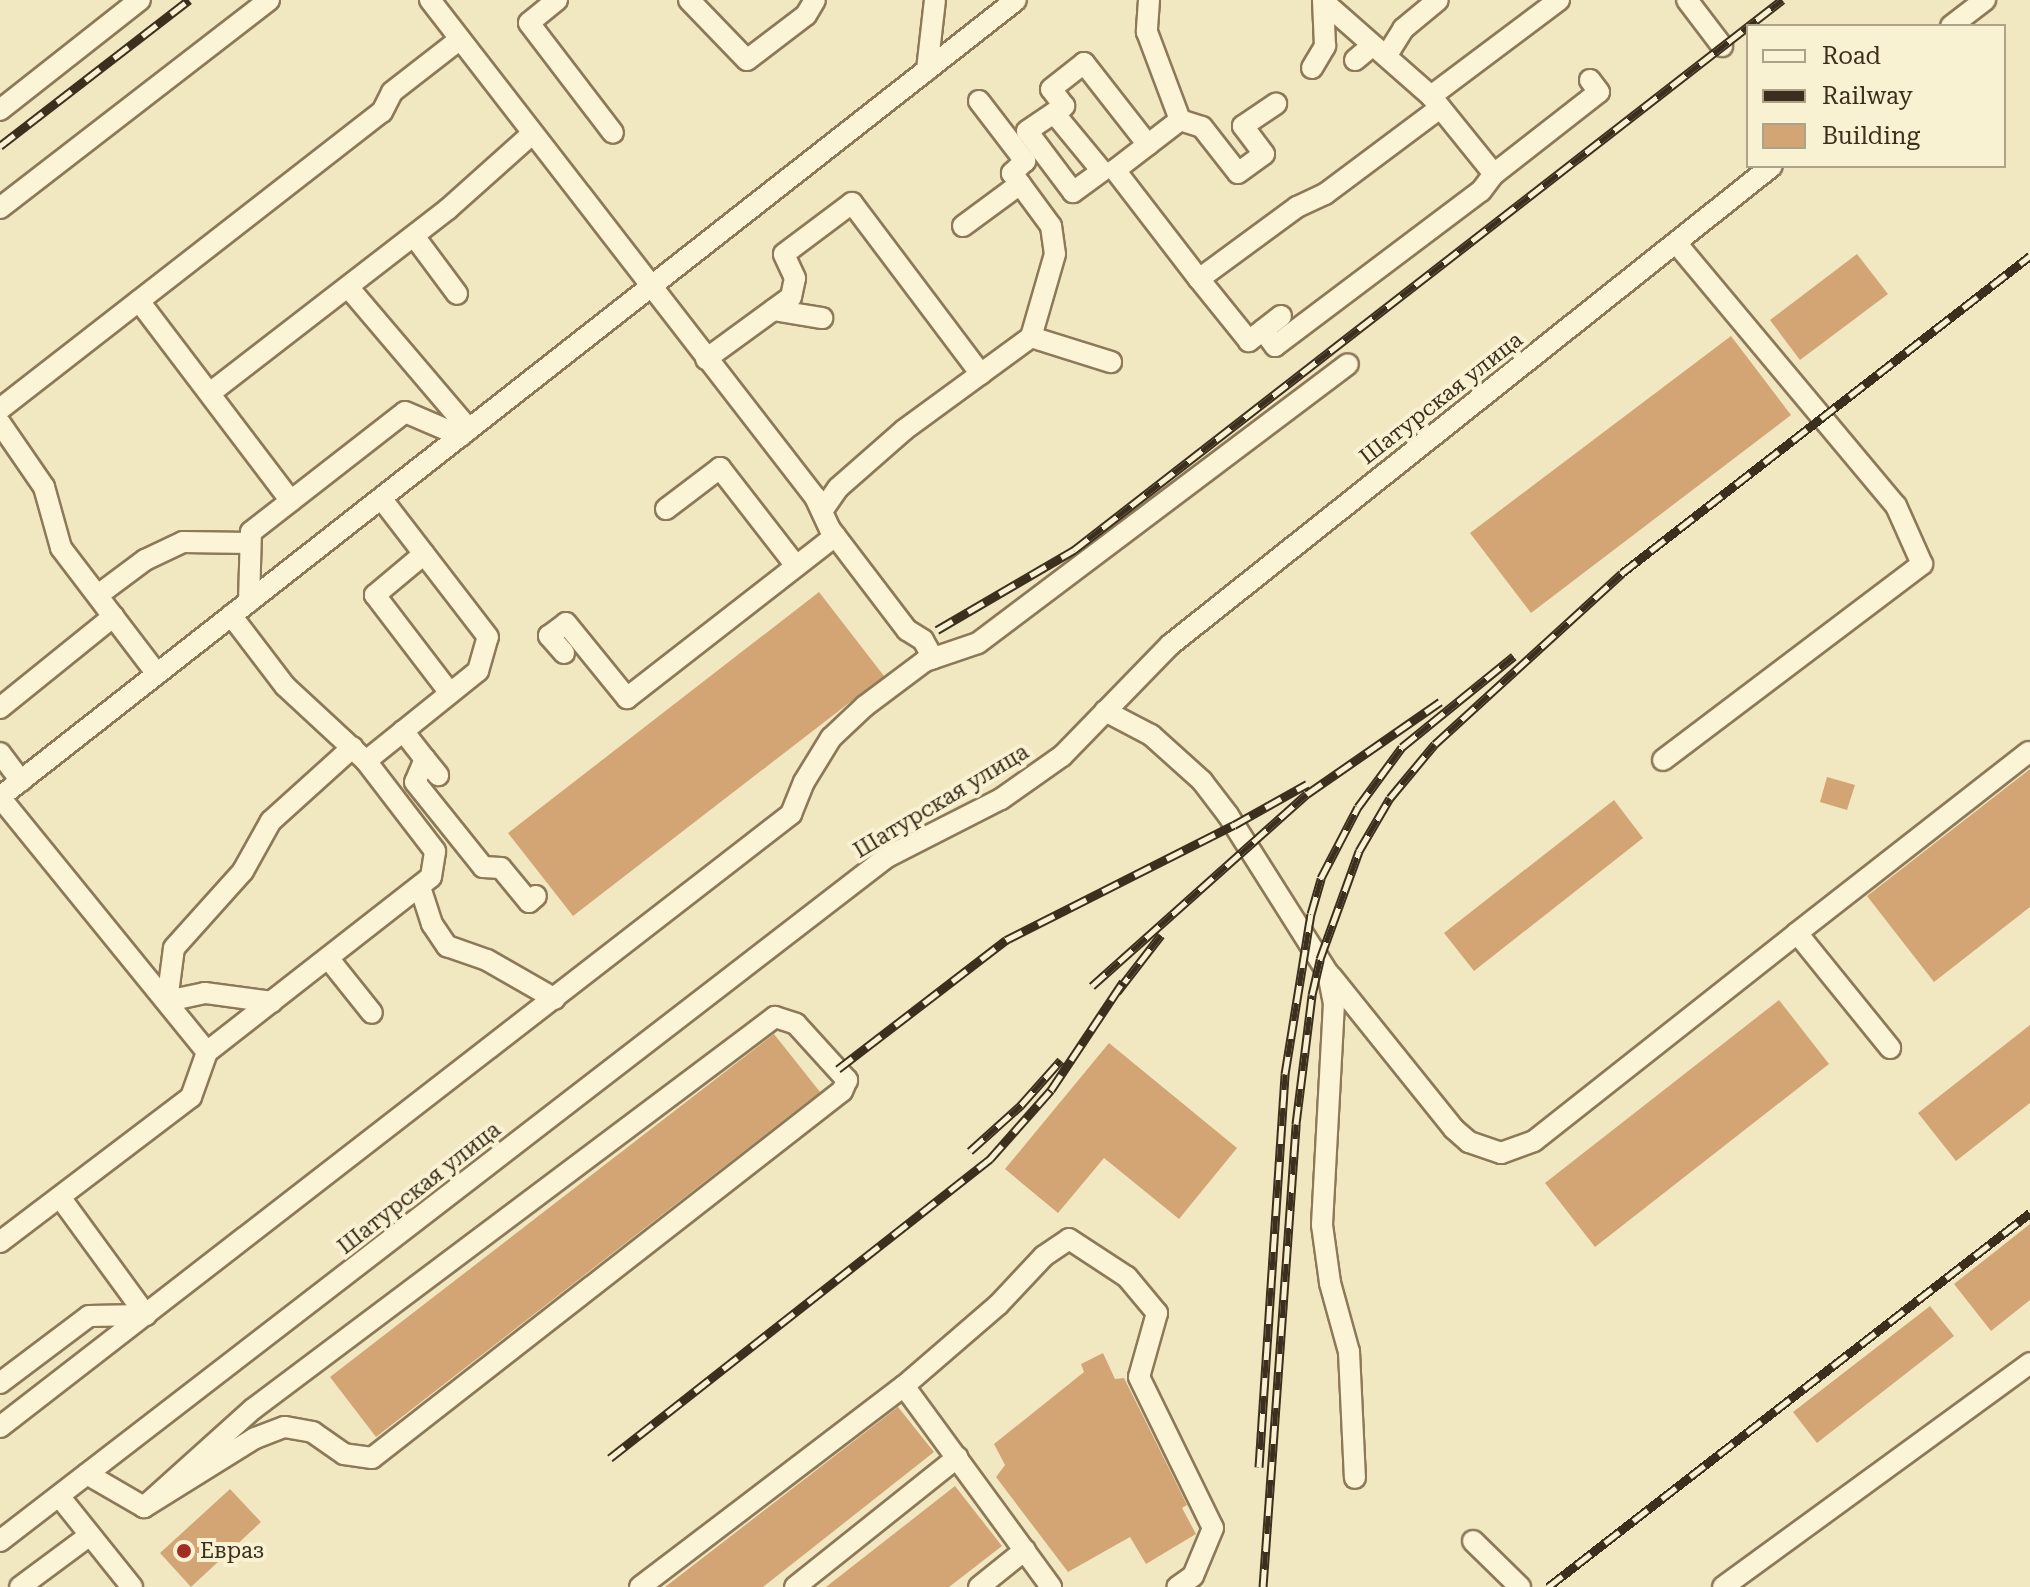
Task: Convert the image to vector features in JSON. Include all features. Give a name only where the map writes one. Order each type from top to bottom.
[{"type":"street","points":[[0,110],[140,0]]},
{"type":"street","points":[[0,208],[269,0]]},
{"type":"street","points":[[430,0],[815,497],[835,536],[907,630],[923,640],[933,658]]},
{"type":"street","points":[[689,0],[747,60],[806,15],[815,0]]},
{"type":"street","points":[[927,70],[935,0]]},
{"type":"street","points":[[207,1052],[0,797],[465,432],[552,352],[650,287],[1016,0]]},
{"type":"street","points":[[1149,0],[1147,32],[1180,120]]},
{"type":"street","points":[[1355,60],[1380,50],[1438,0]]},
{"type":"street","points":[[1199,279],[1297,207],[1325,194],[1559,0]]},
{"type":"street","points":[[1687,0],[1722,46]]},
{"type":"street","points":[[1954,24],[1985,0]]},
{"type":"street","points":[[1324,1],[1436,102],[1494,174]]},
{"type":"street","points":[[1312,68],[1325,46],[1324,1]]},
{"type":"street","points":[[547,3],[529,23],[613,133]]},
{"type":"street","points":[[0,409],[382,112],[392,92],[460,39]]},
{"type":"street","points":[[1148,145],[1084,63],[1051,89],[1064,106],[1027,131],[1073,192],[1148,145],[1180,120]]},
{"type":"street","points":[[1263,330],[1275,346],[1481,191],[1494,174],[1599,92],[1590,80]]},
{"type":"street","points":[[822,511],[849,478],[904,430],[1031,337],[1055,254],[1051,226],[1012,173],[1025,161],[979,101]]},
{"type":"street","points":[[1180,120],[1202,127],[1243,126],[1276,104]]},
{"type":"street","points":[[1054,113],[1109,170],[1249,341],[1281,316]]},
{"type":"street","points":[[1202,127],[1238,173],[1264,154],[1243,126]]},
{"type":"street","points":[[210,393],[414,236],[532,134]]},
{"type":"street","name":"Шатурская улица","points":[[0,1541],[887,857],[1001,799],[1062,756],[1170,645],[1770,168]]},
{"type":"street","points":[[963,226],[1020,184]]},
{"type":"street","points":[[706,359],[791,297],[795,278],[784,254],[852,203],[981,374]]},
{"type":"street","points":[[414,236],[457,294]]},
{"type":"street","points":[[1663,760],[1922,564],[1896,506],[1676,243]]},
{"type":"street","points":[[348,287],[465,432]]},
{"type":"street","points":[[139,301],[291,501]]},
{"type":"street","points":[[773,310],[822,318]]},
{"type":"street","points":[[1031,337],[1111,362]]},
{"type":"street","points":[[0,1427],[791,814],[804,782],[831,738],[865,706],[933,658],[978,643],[1348,364]]},
{"type":"street","points":[[249,602],[251,532],[405,412],[465,432]]},
{"type":"street","points":[[0,423],[44,487],[61,548],[157,674]]},
{"type":"street","points":[[666,509],[720,468],[796,566]]},
{"type":"street","points":[[167,1001],[174,948],[243,871],[271,821],[360,754],[403,731],[478,671],[488,637],[381,498]]},
{"type":"street","points":[[564,653],[549,636],[566,623],[627,698],[835,536]]},
{"type":"street","points":[[98,595],[145,560],[183,542],[250,543]]},
{"type":"street","points":[[424,554],[375,595],[450,693]]},
{"type":"street","points":[[0,1242],[191,1097],[207,1052],[431,877],[435,851],[360,754],[285,686],[231,615]]},
{"type":"street","points":[[0,708],[114,616]]},
{"type":"street","points":[[1105,711],[1151,735],[1202,781],[1228,815],[1328,973],[1454,1129],[1469,1142],[1501,1153],[1534,1141],[2029,752]]},
{"type":"street","points":[[403,731],[438,775]]},
{"type":"street","points":[[0,753],[21,781]]},
{"type":"street","points":[[425,759],[415,782],[483,867],[501,868],[529,902],[536,896]]},
{"type":"street","points":[[420,887],[432,924],[447,946],[487,960],[555,999]]},
{"type":"street","points":[[1797,933],[1890,1048]]},
{"type":"street","points":[[328,958],[372,1013]]},
{"type":"street","points":[[1328,973],[1334,1003],[1322,1174],[1322,1225],[1330,1283],[1349,1352],[1355,1478]]},
{"type":"street","points":[[167,1001],[205,993],[272,1002]]},
{"type":"street","points":[[775,1017],[796,1024],[847,1080],[842,1091],[372,1458],[344,1454],[313,1432],[284,1427],[255,1438],[144,1507],[253,1409],[775,1017]]},
{"type":"street","points":[[60,1197],[146,1315]]},
{"type":"street","points":[[640,1587],[904,1386],[998,1305],[1044,1256],[1069,1239],[1127,1277],[1157,1313],[1139,1377],[1213,1528],[1193,1576],[1177,1587]]},
{"type":"street","points":[[0,1383],[89,1316],[146,1315]]},
{"type":"street","points":[[1723,1587],[2030,1363]]},
{"type":"street","points":[[904,1386],[1051,1587]]},
{"type":"street","points":[[795,1587],[958,1457]]},
{"type":"street","points":[[87,1474],[144,1507]]},
{"type":"street","points":[[59,1496],[132,1587]]},
{"type":"street","points":[[20,1587],[90,1535]]},
{"type":"street","points":[[1473,1541],[1520,1587]]},
{"type":"street","points":[[979,1587],[1025,1550]]},
{"type":"building","points":[[1857,254],[1888,294],[1800,360],[1770,320]]},
{"type":"building","points":[[1731,336],[1791,415],[1531,613],[1470,533]]},
{"type":"building","points":[[819,592],[884,676],[573,916],[508,833]]},
{"type":"building","points":[[2030,769],[2030,907],[1934,982],[1867,896]]},
{"type":"building","points":[[1827,777],[1855,785],[1847,810],[1820,802]]},
{"type":"building","points":[[1614,800],[1643,838],[1474,971],[1444,933]]},
{"type":"building","points":[[1779,1000],[1829,1064],[1595,1247],[1545,1183]]},
{"type":"building","points":[[2030,1025],[2030,1103],[1956,1161],[1918,1113]]},
{"type":"building","points":[[774,1034],[820,1092],[376,1437],[330,1377]]},
{"type":"building","points":[[1109,1043],[1237,1148],[1179,1219],[1104,1158],[1058,1213],[1005,1169]]},
{"type":"building","points":[[2030,1224],[2030,1300],[1991,1331],[1954,1284]]},
{"type":"building","points":[[1930,1306],[1954,1336],[1817,1443],[1793,1412]]},
{"type":"building","points":[[1103,1353],[1115,1379],[1124,1378],[1187,1505],[1182,1508],[1196,1534],[1146,1564],[1130,1537],[1068,1572],[996,1477],[1005,1465],[994,1444],[1084,1372],[1081,1364]]},
{"type":"building","points":[[898,1407],[934,1452],[763,1587],[665,1587]]},
{"type":"building","points":[[955,1486],[1002,1546],[949,1587],[826,1587]]},
{"type":"building","points":[[230,1489],[261,1522],[191,1587],[160,1553]]},
{"type":"railway","points":[[0,146],[189,0]]},
{"type":"railway","points":[[1751,24],[1782,0]]},
{"type":"railway","points":[[937,630],[1074,550],[1746,28]]},
{"type":"railway","points":[[1263,1587],[1296,1124],[1312,995],[1320,959],[1359,851],[1390,798],[1435,744],[1622,573],[2030,256]]},
{"type":"railway","points":[[1259,1467],[1285,1074],[1311,914],[1321,878],[1358,807],[1402,747],[1514,656]]},
{"type":"railway","points":[[1092,986],[1307,794],[1440,702]]},
{"type":"railway","points":[[838,1069],[1006,940],[1234,825],[1307,784]]},
{"type":"railway","points":[[1117,992],[1161,935]]},
{"type":"railway","points":[[610,1458],[990,1159],[1051,1090],[1123,982]]},
{"type":"railway","points":[[970,1151],[1021,1105],[1061,1060]]},
{"type":"railway","points":[[1548,1587],[2030,1213]]},
{"type":"place","name":"Евраз","points":[[184,1551]]}]
